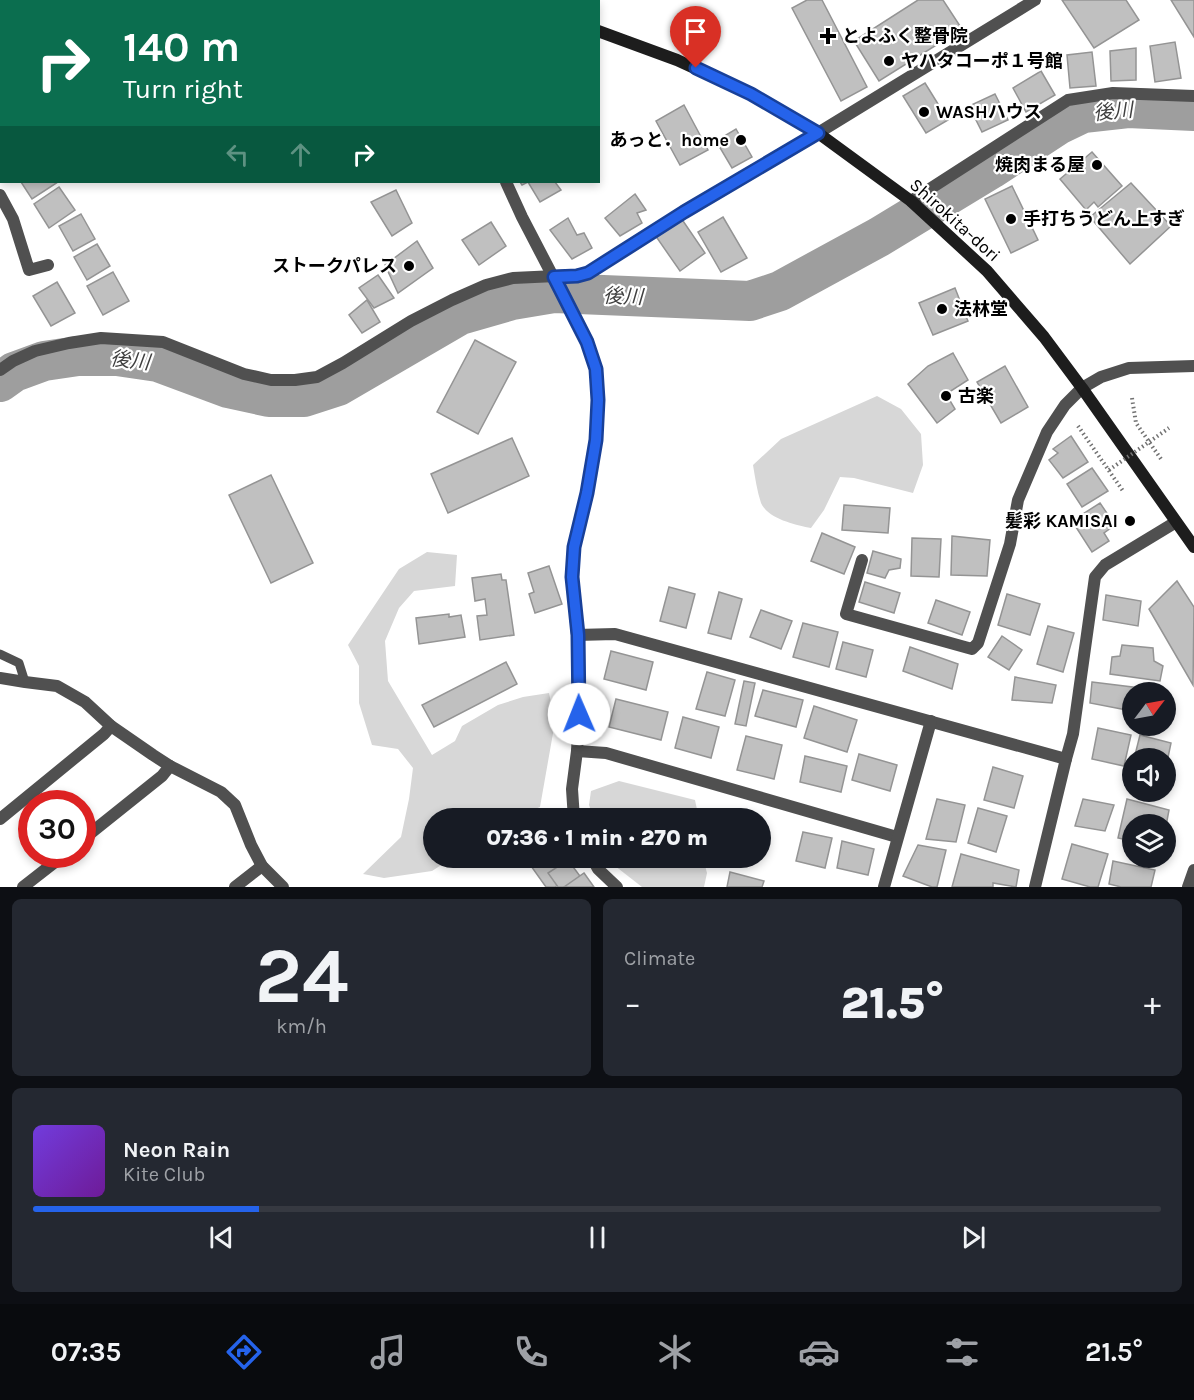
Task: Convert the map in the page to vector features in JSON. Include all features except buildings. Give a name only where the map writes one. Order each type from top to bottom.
[{"type":"street","points":[[0,370],[35,351],[101,338],[163,342],[244,374],[271,380],[317,377],[411,321],[477,289],[513,278],[555,279],[588,273],[684,212],[1035,0]]},
{"type":"street","name":"Shirokita-dori","points":[[600,32],[677,60],[751,94],[818,133],[911,201],[987,271],[1044,337],[1194,547]]},
{"type":"street","points":[[911,201],[1068,100],[1113,93],[1194,96]]},
{"type":"street","points":[[506,183],[587,342],[596,369],[598,400],[596,440],[587,493],[574,547],[572,577],[578,635],[579,714],[572,789],[573,808]]},
{"type":"street","points":[[0,195],[13,219],[29,270],[48,265]]},
{"type":"street","points":[[862,560],[846,614],[972,649],[978,643],[1010,544],[1018,500],[1047,432],[1065,405],[1082,388],[1101,377],[1129,368],[1194,366]]},
{"type":"street","points":[[1035,887],[1073,734],[1095,578],[1105,565],[1176,522]]},
{"type":"street","points":[[578,635],[615,634],[1066,759]]},
{"type":"street","points":[[0,678],[57,686],[85,702],[111,726],[170,766],[221,792],[235,805],[262,866],[283,887]]},
{"type":"street","points":[[884,887],[931,721]]},
{"type":"street","points":[[0,819],[111,726]]},
{"type":"street","points":[[577,751],[606,753],[897,837]]},
{"type":"street","points":[[96,829],[162,776],[170,766]]},
{"type":"street","points":[[235,887],[262,866]]},
{"type":"street","points":[[23,887],[47,868]]},
{"type":"street","points":[[597,868],[617,887]]},
{"type":"street","points":[[1188,887],[1194,870]]},
{"type":"lane","points":[[0,654],[19,663],[25,682]]},
{"type":"path","points":[[1132,398],[1136,423],[1161,459]]},
{"type":"path","points":[[1078,426],[1123,491]]},
{"type":"path","points":[[1109,470],[1169,428]]},
{"type":"shaded area","points":[[877,396],[901,409],[921,434],[923,465],[913,493],[854,478],[840,477],[824,510],[811,528],[783,520],[765,509],[761,503],[753,465],[781,439]]},
{"type":"shaded area","points":[[427,552],[457,555],[455,586],[414,591],[399,608],[385,641],[388,681],[432,755],[455,741],[462,726],[498,705],[523,697],[549,693],[555,722],[540,807],[423,808],[423,868],[437,868],[432,871],[384,878],[363,874],[401,837],[413,768],[398,749],[372,745],[359,703],[359,666],[348,645],[399,569]]},
{"type":"shaded area","points":[[619,781],[695,800],[697,808],[590,808],[591,791]]},
{"type":"shaded area","points":[[618,868],[706,868],[707,873],[704,887],[642,887]]},
{"type":"waterway","name":"後川","points":[[0,382],[14,372],[44,361],[78,356],[117,356],[158,362],[228,388],[269,397],[304,397],[338,386],[460,315],[512,300],[554,293],[750,301],[780,291],[879,237],[1058,125],[1083,113],[1128,108],[1194,111]]},
{"type":"place","name":"とよふく整骨院","points":[[828,36]]},
{"type":"place","name":"ヤハタコーポ１号館","points":[[889,61]]},
{"type":"place","name":"WASHハウス","points":[[924,112]]},
{"type":"place","name":"あっと．home","points":[[741,140]]},
{"type":"place","name":"焼肉まる屋","points":[[1097,165]]},
{"type":"place","name":"手打ちうどん上すぎ","points":[[1011,219]]},
{"type":"place","name":"ストークパレス","points":[[409,266]]},
{"type":"place","name":"法林堂","points":[[942,309]]},
{"type":"place","name":"古楽","points":[[946,396]]},
{"type":"place","name":"髪彩 KAMISAl","points":[[1130,521]]},
{"type":"route","points":[[579,714],[578,635],[572,577],[574,547],[587,493],[596,440],[598,400],[596,369],[587,342],[554,277],[588,273],[684,212],[818,133],[751,94],[696,68]]}]
